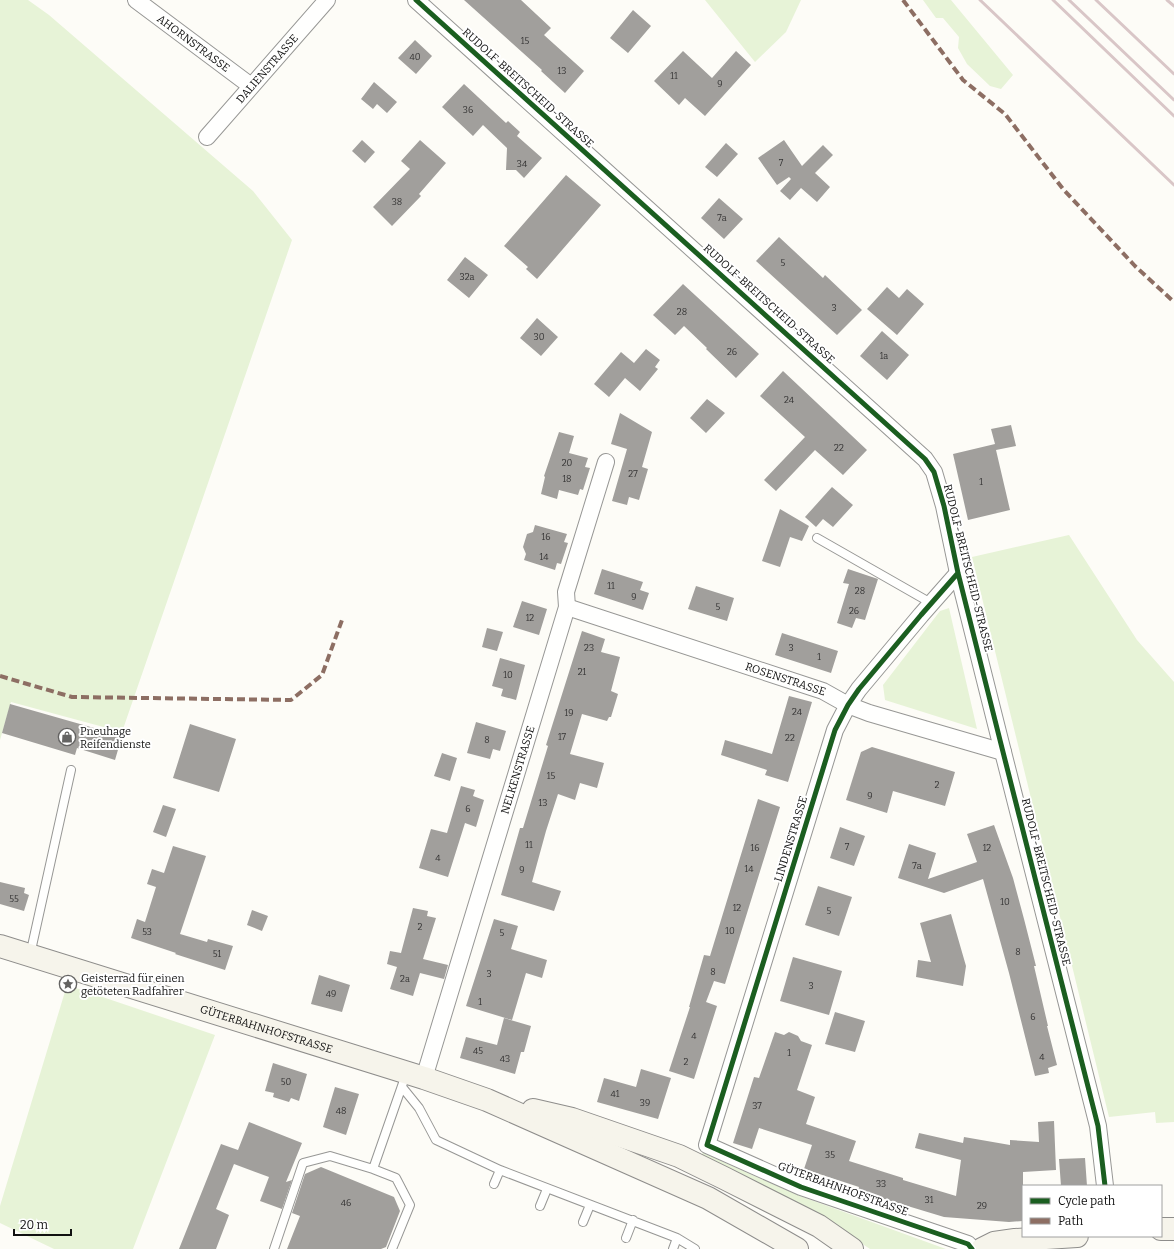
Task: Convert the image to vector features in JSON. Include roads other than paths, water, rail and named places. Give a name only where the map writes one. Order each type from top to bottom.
[{"type":"main road","name":"GÜTERBAHNHOFSTRASSE","points":[[0,946],[411,1079],[487,1100],[572,1119],[679,1156],[819,1226],[852,1249]]},
{"type":"main road","name":"GÜTERBAHNHOFSTRASSE","points":[[487,1100],[708,1198],[790,1245]]},
{"type":"main road","points":[[1162,1229],[1174,1228]]},
{"type":"main road","points":[[982,1249],[994,1243],[1063,1237]]},
{"type":"main road","points":[[1028,1249],[1049,1238]]},
{"type":"street","name":"AHORNSTRASSE","points":[[136,0],[251,86]]},
{"type":"street","name":"DALIENSTRASSE","points":[[207,137],[328,0]]},
{"type":"street","name":"RUDOLF-BREITSCHEID-STRASSE","points":[[416,0],[926,459],[934,472],[944,506],[958,573],[1098,1126],[1105,1185]]},
{"type":"street","name":"NELKENSTRASSE","points":[[411,1079],[567,607],[566,592],[606,462]]},
{"type":"street","name":"LINDENSTRASSE","points":[[706,1145],[835,730],[848,705],[859,689],[958,573]]},
{"type":"street","name":"ROSENSTRASSE","points":[[567,607],[823,691],[848,705],[869,713],[1003,752]]},
{"type":"street","name":"GÜTERBAHNHOFSTRASSE","points":[[706,1145],[802,1187],[968,1244],[972,1249]]},
{"type":"lane","points":[[817,538],[931,603]]},
{"type":"lane","points":[[30,955],[71,770]]},
{"type":"lane","points":[[373,1169],[392,1112],[411,1079]]},
{"type":"lane","points":[[411,1079],[420,1108],[436,1140],[500,1170],[677,1238],[695,1249]]},
{"type":"lane","points":[[274,1249],[303,1163],[330,1156],[373,1169],[396,1178],[410,1205],[392,1249]]},
{"type":"lane","points":[[494,1184],[500,1170]]},
{"type":"lane","points":[[540,1206],[548,1189]]},
{"type":"lane","points":[[583,1222],[590,1205]]},
{"type":"lane","points":[[626,1238],[633,1220]]},
{"type":"lane","points":[[673,1249],[677,1238]]},
{"type":"railway","points":[[980,0],[1174,185]]},
{"type":"railway","points":[[1053,0],[1174,116]]},
{"type":"railway","points":[[1069,0],[1174,100]]},
{"type":"railway","points":[[1096,0],[1174,74]]},
{"type":"railway","points":[[1167,0],[1174,6]]},
{"type":"place","name":"Pneuhage Reifendienste","points":[[67,737]]},
{"type":"place","name":"Geisterrad für einen getöteten Radfahrer","points":[[68,984]]}]
